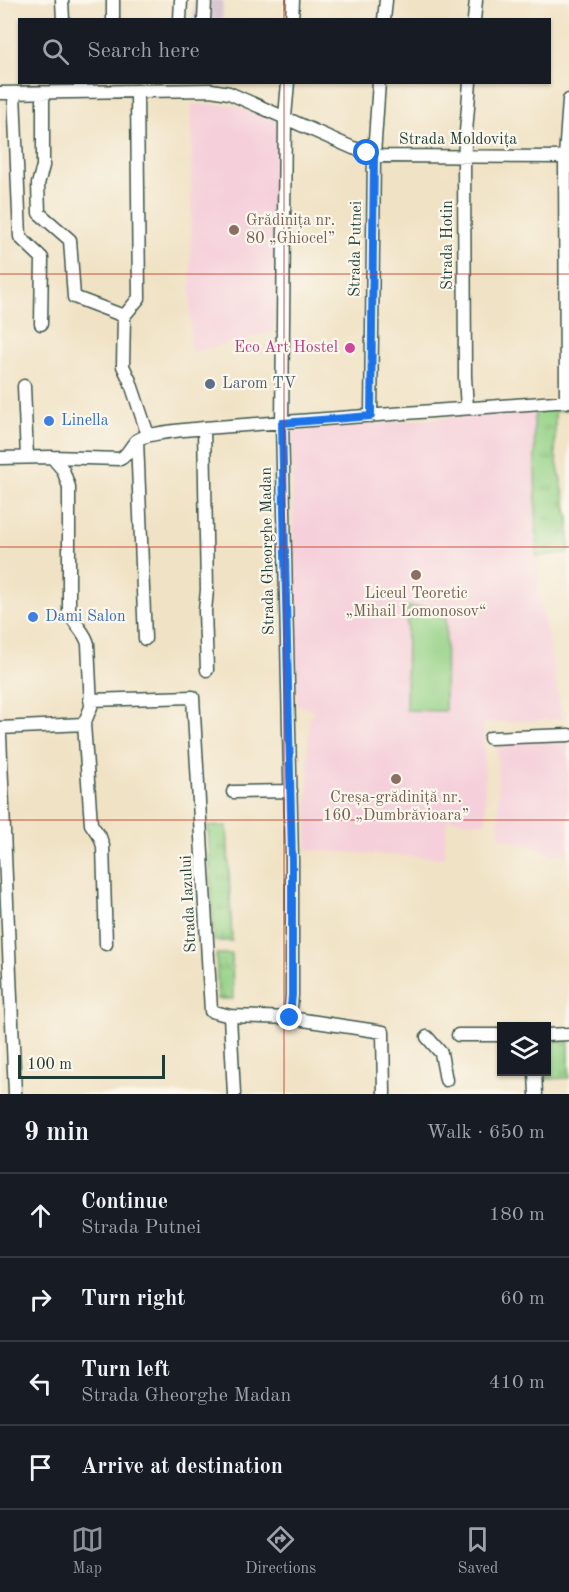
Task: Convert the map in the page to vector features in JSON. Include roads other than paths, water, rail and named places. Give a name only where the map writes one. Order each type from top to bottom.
[{"type":"street","points":[[63,0],[63,18]]},
{"type":"street","points":[[113,0],[113,18]]},
{"type":"street","points":[[180,18],[181,0]]},
{"type":"street","points":[[204,18],[206,0]]},
{"type":"street","points":[[292,18],[294,0]]},
{"type":"street","points":[[384,18],[386,0]]},
{"type":"street","points":[[474,18],[476,0]]},
{"type":"street","name":"Strada Gheorghe Madan","points":[[288,84],[285,117],[282,423],[291,791],[292,995],[290,1018]]},
{"type":"street","name":"Strada Putnei","points":[[371,416],[374,155],[379,84]]},
{"type":"street","name":"Strada Hotin","points":[[467,408],[464,157],[470,84]]},
{"type":"street","name":"Strada Moldovița","points":[[0,93],[43,93],[63,87],[113,87],[137,91],[179,86],[229,93],[374,155],[567,157]]},
{"type":"street","points":[[137,91],[139,298],[123,316],[123,366],[130,381],[142,438],[145,639]]},
{"type":"street","points":[[14,93],[20,237],[42,258],[41,324]]},
{"type":"street","points":[[43,93],[43,166],[38,184],[39,213],[70,240],[74,297],[123,316]]},
{"type":"street","points":[[0,458],[120,459],[142,438],[204,428],[568,401],[567,157],[569,100]]},
{"type":"street","points":[[24,386],[27,457]]},
{"type":"street","points":[[204,428],[207,670]]},
{"type":"street","points":[[52,457],[63,470],[69,487],[69,612],[87,639],[91,707],[84,724],[91,824],[103,846],[106,944]]},
{"type":"street","name":"Strada Iazului","points":[[90,700],[193,697],[212,1011],[230,1016]]},
{"type":"street","points":[[0,728],[84,724]]},
{"type":"street","points":[[0,735],[15,1094]]},
{"type":"street","points":[[490,738],[569,735]]},
{"type":"street","points":[[234,792],[291,791]]},
{"type":"street","points":[[234,1094],[230,1016],[290,1018],[383,1032],[384,1094]]},
{"type":"street","points":[[551,1035],[569,1034]]},
{"type":"street","points":[[458,1035],[497,1035]]},
{"type":"street","points":[[427,1037],[441,1053],[446,1080]]},
{"type":"street","points":[[535,1076],[536,1094]]},
{"type":"place","name":"Grădinița nr. 80 „Ghiocel”","points":[[234,230]]},
{"type":"place","name":"Eco Art Hostel","points":[[350,348]]},
{"type":"place","name":"Larom TV","points":[[210,384]]},
{"type":"place","name":"Linella","points":[[49,421]]},
{"type":"place","name":"Liceul Teoretic „Mihail Lomonosov“","points":[[416,575]]},
{"type":"place","name":"Dami Salon","points":[[33,617]]},
{"type":"place","name":"Creșa-grădiniță nr. 160 „Dumbrăvioara”","points":[[396,779]]}]
